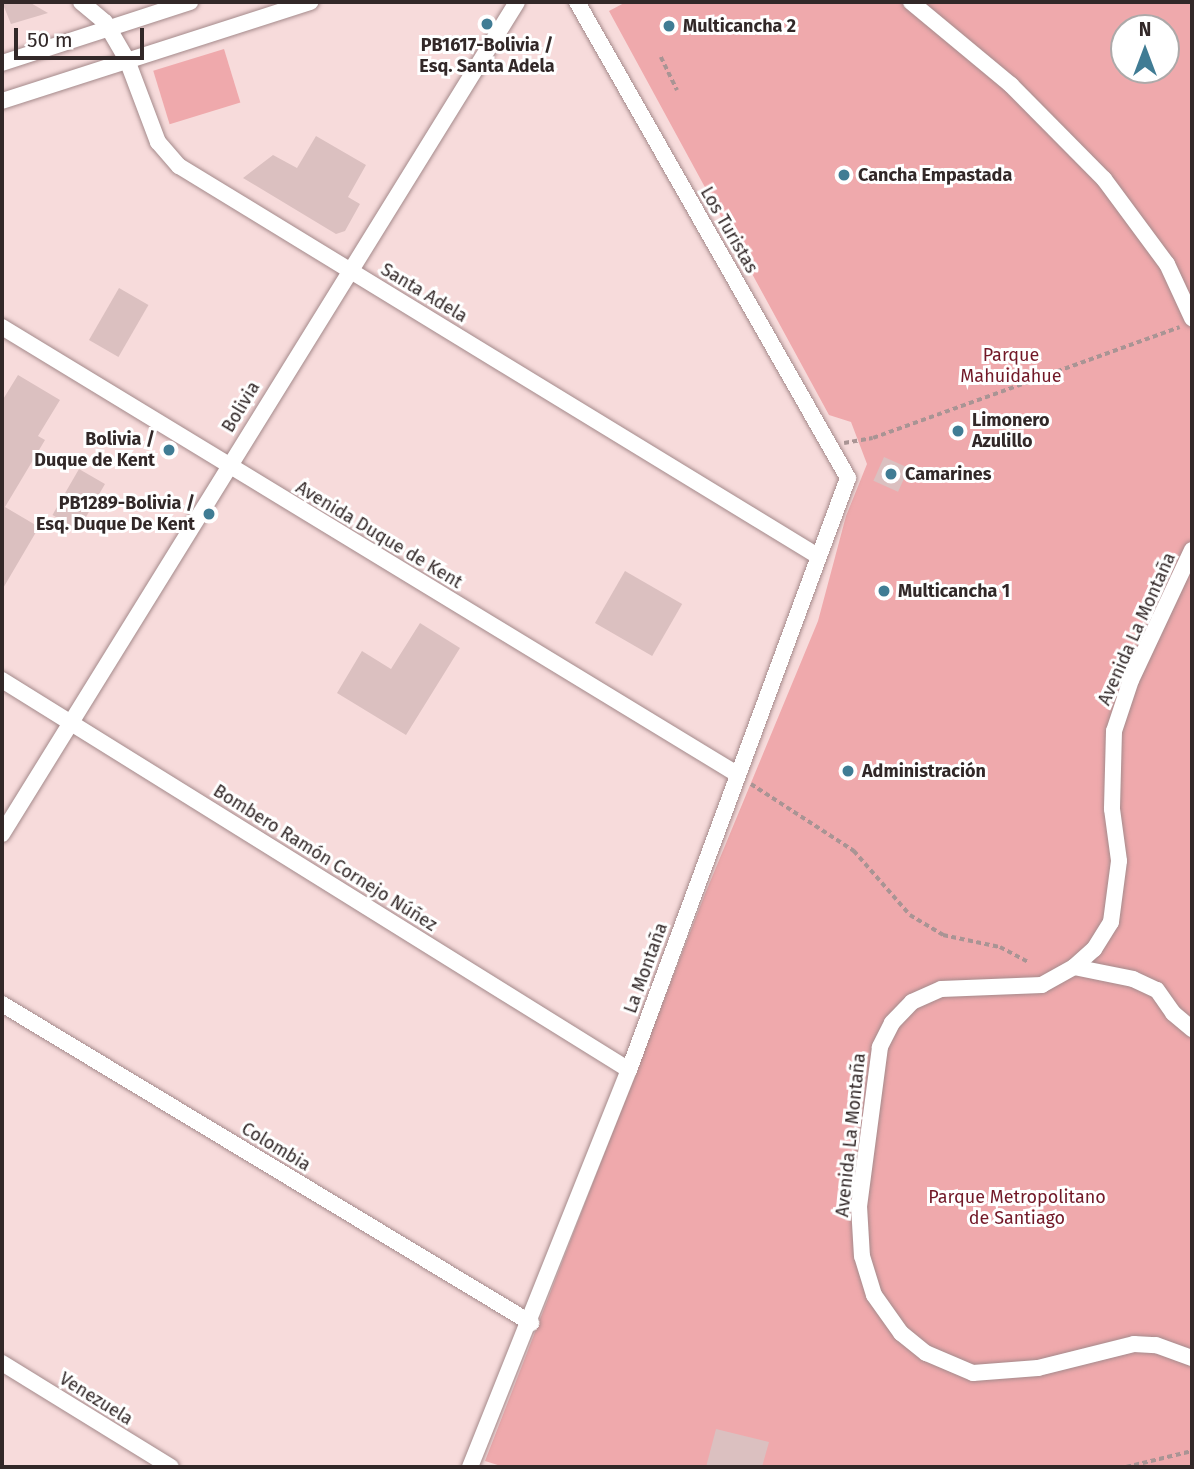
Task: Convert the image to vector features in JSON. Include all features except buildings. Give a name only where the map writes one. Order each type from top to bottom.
[{"type":"street","name":"Santa Adela","points":[[80,2],[108,28],[127,60],[153,132],[171,159],[816,555]]},
{"type":"street","points":[[2,63],[190,2]]},
{"type":"street","points":[[2,101],[311,2]]},
{"type":"street","name":"Bolivia","points":[[2,834],[348,269],[517,2]]},
{"type":"street","name":"Los Turistas","points":[[577,2],[848,478]]},
{"type":"street","points":[[911,2],[1011,85],[1104,179],[1167,264],[1188,321]]},
{"type":"street","name":"Avenida Duque de Kent","points":[[2,327],[737,775]]},
{"type":"street","name":"La Montaña","points":[[476,1466],[629,1070],[816,555],[848,478]]},
{"type":"street","name":"Avenida La Montaña","points":[[1192,550],[1121,703],[1110,758],[1118,888],[1111,922],[1094,949],[1074,967],[1042,985],[941,989],[912,1002],[891,1023],[880,1047],[859,1206],[862,1256],[874,1295],[901,1333],[926,1353],[973,1373],[1038,1368],[1134,1344],[1156,1345],[1192,1358]]},
{"type":"street","name":"Bombero Ramón Cornejo Núñez","points":[[2,680],[629,1070]]},
{"type":"street","points":[[1074,967],[1133,979],[1157,990],[1173,1013],[1192,1029]]},
{"type":"street","name":"Colombia","points":[[2,1004],[531,1323]]},
{"type":"street","name":"Venezuela","points":[[4,1368],[171,1467]]},
{"type":"path","points":[[661,57],[677,90]]},
{"type":"path","points":[[828,444],[873,438],[1188,321]]},
{"type":"path","points":[[737,775],[854,851],[910,915],[943,935],[1000,947],[1028,962]]},
{"type":"path","points":[[1126,1467],[1192,1451]]},
{"type":"green space","name":"Parque Mahuidahue","points":[[626,2],[1192,2],[1192,1467],[504,1467],[485,1461],[705,894],[818,621],[846,516],[867,464],[851,422],[829,415],[609,11]]},
{"type":"green space","points":[[224,49],[240,103],[170,124],[153,71]]},
{"type":"place","name":"PB1617-Bolivia / Esq. Santa Adela","points":[[487,24]]},
{"type":"place","name":"Multicancha 2","points":[[669,26]]},
{"type":"place","name":"Cancha Empastada","points":[[844,175]]},
{"type":"place","name":"Limonero Azulillo","points":[[958,431]]},
{"type":"place","name":"Bolivia / Duque de Kent","points":[[169,450]]},
{"type":"place","name":"Camarines","points":[[891,474]]},
{"type":"place","name":"PB1289-Bolivia / Esq. Duque De Kent","points":[[209,514]]},
{"type":"place","name":"Multicancha 1","points":[[884,591]]},
{"type":"place","name":"Administración","points":[[848,771]]},
{"type":"park label","name":"Parque Metropolitano de Santiago","points":[[1017,1208]]}]
